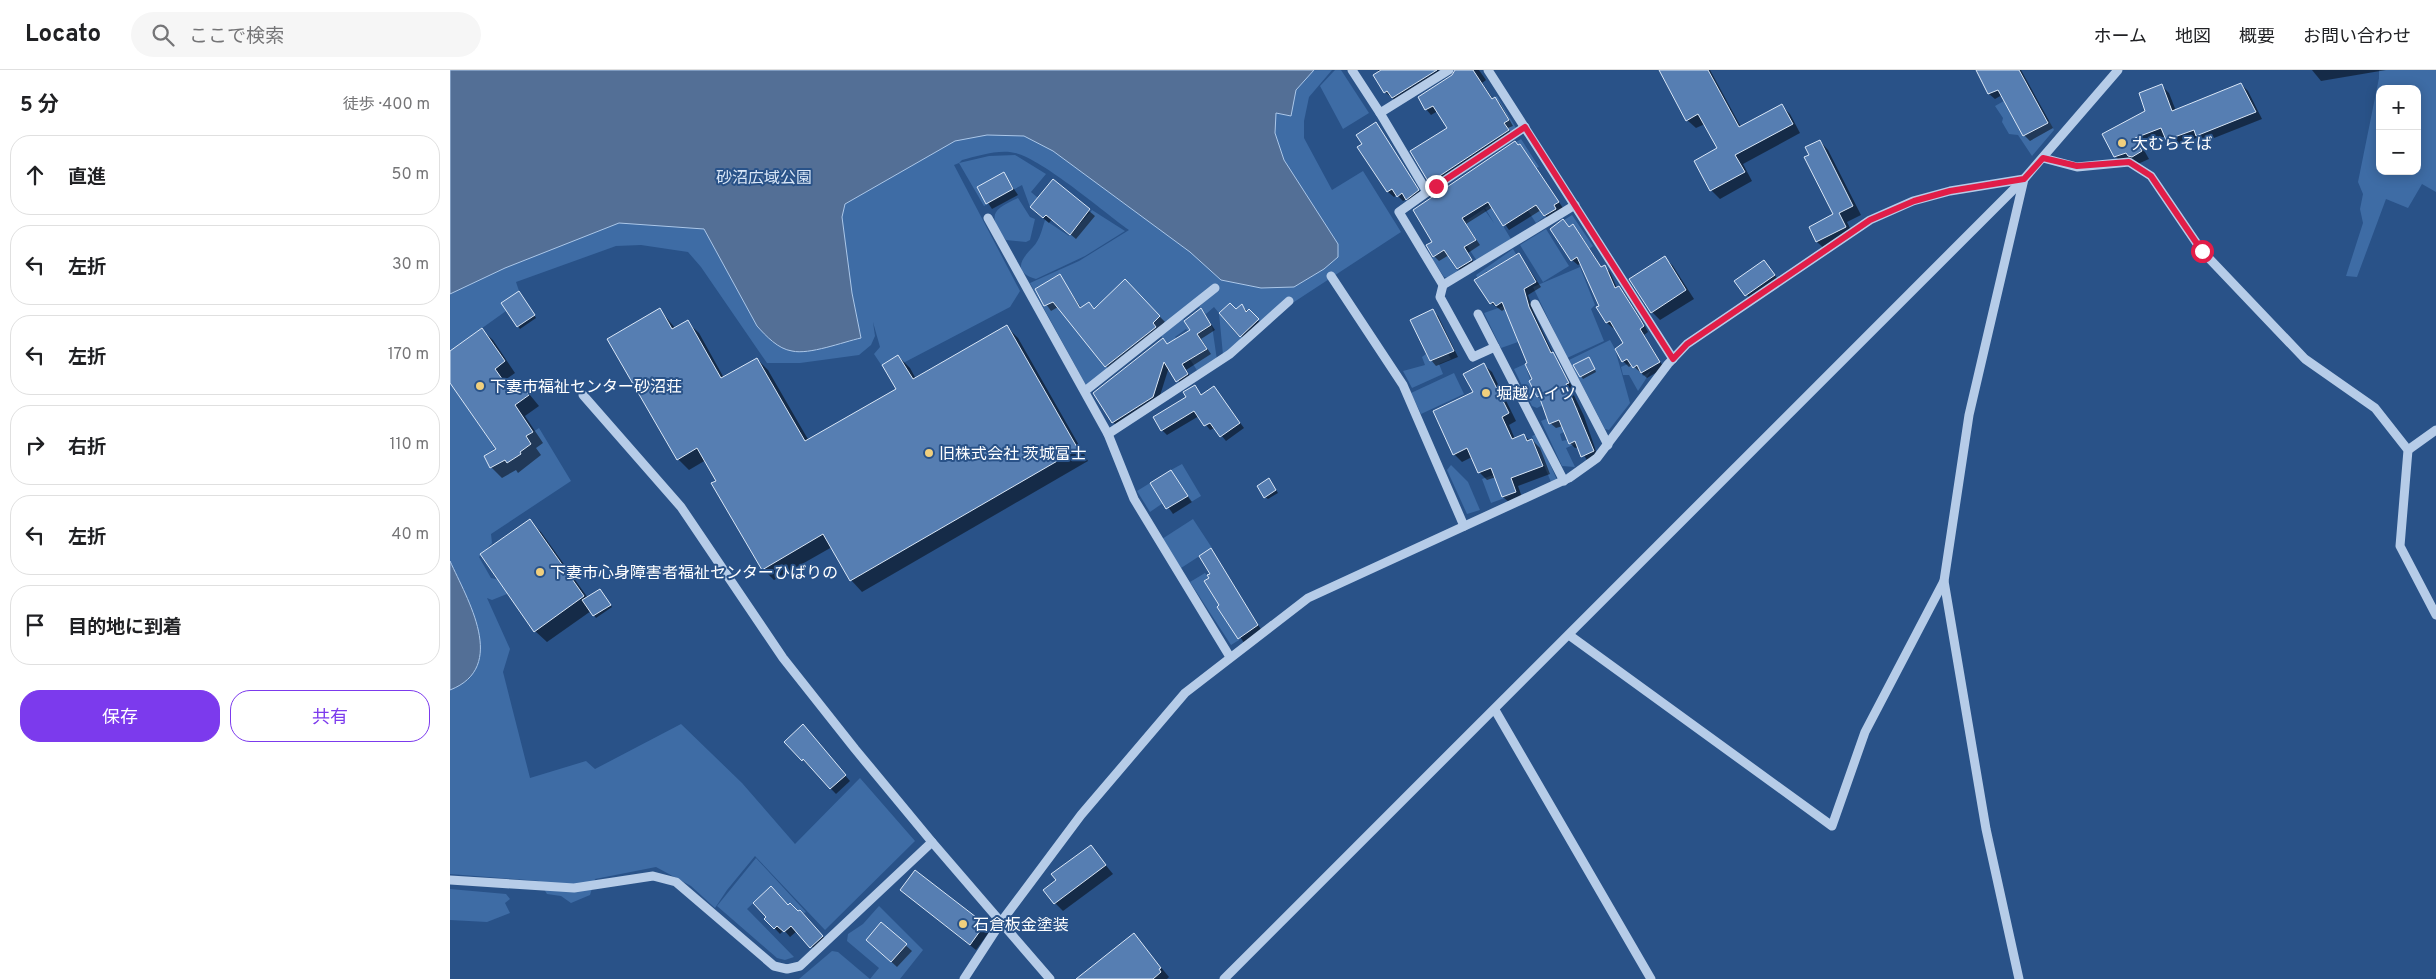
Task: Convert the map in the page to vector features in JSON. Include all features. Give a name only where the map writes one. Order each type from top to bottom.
[{"type":"street","points":[[1352,70],[1427,192]]},
{"type":"street","points":[[1380,113],[1449,70]]},
{"type":"street","points":[[1488,70],[1673,359]]},
{"type":"street","points":[[1224,979],[2024,179],[2118,70]]},
{"type":"street","points":[[1443,285],[1399,212],[1525,127]]},
{"type":"street","points":[[2043,158],[2077,166],[2129,162],[2151,176],[2202,251],[2305,359],[2375,408],[2408,450],[2400,546],[2436,615]]},
{"type":"street","points":[[964,979],[1001,922],[1081,815],[1186,693],[1308,598],[1564,480],[1597,458],[1673,359],[1687,344],[1870,220],[1914,201],[1950,191],[2024,179]]},
{"type":"street","points":[[2019,979],[1986,829],[1944,581],[1969,415],[2024,179]]},
{"type":"street","points":[[1495,347],[1473,357],[1440,297],[1443,285],[1574,205]]},
{"type":"street","points":[[988,218],[1108,434],[1134,499],[1230,657]]},
{"type":"street","points":[[1331,276],[1403,385],[1464,526]]},
{"type":"street","points":[[1085,390],[1215,288]]},
{"type":"street","points":[[1108,434],[1230,354],[1289,300]]},
{"type":"street","points":[[1534,304],[1608,445]]},
{"type":"street","points":[[1478,314],[1564,480]]},
{"type":"street","points":[[583,395],[681,507],[783,658],[932,842],[1050,979]]},
{"type":"street","points":[[2408,450],[2436,430]]},
{"type":"street","points":[[1569,635],[1832,826],[1864,732],[1944,581]]},
{"type":"street","points":[[1494,710],[1651,979]]},
{"type":"street","points":[[450,880],[574,888],[653,876],[676,882],[774,966],[787,969],[800,966],[932,842]]},
{"type":"green space","name":"砂沼広域公園","points":[[450,70],[1332,70],[1309,97],[1304,121],[1304,138],[1332,190],[1363,171],[1401,232],[1262,323],[1250,309],[1246,312],[1236,309],[1230,303],[1219,313],[1214,307],[1206,314],[1199,307],[1215,292],[1087,387],[1030,283],[1079,261],[1129,230],[1041,165],[1015,153],[995,152],[962,160],[954,165],[1020,291],[1010,307],[886,372],[874,354],[880,347],[873,322],[875,336],[871,345],[859,355],[800,363],[767,363],[701,267],[688,252],[641,245],[616,246],[516,282],[519,291],[506,311],[450,351]]},
{"type":"green space","points":[[1335,70],[1341,70],[1369,113],[1343,129],[1320,86]]},
{"type":"green space","points":[[2379,70],[2436,70],[2436,192],[2422,184],[2408,208],[2386,199],[2357,277],[2346,276],[2363,223],[2360,209],[2363,194],[2358,182],[2376,93],[2376,175],[2421,175],[2421,85],[2378,85]]},
{"type":"green space","points":[[1497,96],[1516,128],[1489,143],[1470,111],[1508,129],[1504,123],[1509,120],[1495,97]]},
{"type":"green space","points":[[2004,101],[2023,136],[2049,121],[2054,130],[2032,156],[2018,135],[2009,134],[2002,122],[2003,118],[1995,106]]},
{"type":"green space","points":[[1521,139],[1539,167],[1536,168],[1520,144],[1502,156],[1498,154]]},
{"type":"green space","points":[[1015,155],[1046,174],[1031,192],[1038,198],[1030,207],[1022,185],[984,206],[959,163],[989,156]]},
{"type":"green space","points":[[1524,185],[1544,217],[1536,223],[1515,191]]},
{"type":"green space","points":[[1018,198],[1030,217],[1035,219],[1030,240],[1026,242],[1006,240],[996,225],[995,214],[998,210]]},
{"type":"green space","points":[[1491,204],[1511,239],[1477,261],[1455,228],[1484,209],[1494,223],[1485,208]]},
{"type":"green space","points":[[1092,210],[1125,231],[1085,256],[1036,279],[1024,273],[1021,269],[1022,261],[1037,241],[1045,220],[1069,236]]},
{"type":"green space","points":[[1572,215],[1593,246],[1589,249],[1573,224],[1569,227],[1564,220]]},
{"type":"green space","points":[[1546,229],[1569,266],[1543,282],[1520,245]]},
{"type":"green space","points":[[1513,249],[1516,254],[1489,274],[1487,271],[1479,281],[1476,275]]},
{"type":"green space","points":[[1444,250],[1458,272],[1448,278],[1444,277],[1432,258]]},
{"type":"green space","points":[[1580,267],[1595,305],[1591,309],[1604,341],[1567,358],[1533,287]]},
{"type":"green space","points":[[1504,306],[1518,342],[1501,348],[1484,313]]},
{"type":"green space","points":[[1219,313],[1238,336],[1242,333],[1246,337],[1223,355]]},
{"type":"green space","points":[[1182,317],[1189,327],[1194,323],[1200,333],[1212,326],[1217,360],[1198,372],[1190,359],[1207,349],[1204,344],[1201,345],[1186,329],[1175,337],[1181,345],[1172,352],[1159,333]]},
{"type":"green space","points":[[1610,340],[1615,349],[1630,403],[1609,430],[1605,429],[1569,360]]},
{"type":"green space","points":[[1426,354],[1430,361],[1448,354],[1451,359],[1439,364],[1443,374],[1412,388],[1403,371],[1425,365],[1422,357]]},
{"type":"green space","points":[[1630,363],[1637,365],[1643,376],[1651,371],[1638,391],[1629,375],[1623,375],[1621,367]]},
{"type":"green space","points":[[1525,364],[1536,397],[1541,396],[1545,404],[1537,408],[1532,406],[1514,369]]},
{"type":"green space","points":[[1454,373],[1464,394],[1421,414],[1411,393]]},
{"type":"green space","points":[[450,383],[495,448],[484,456],[490,468],[502,456],[507,463],[521,454],[520,452],[531,444],[527,436],[539,428],[571,481],[491,534],[492,543],[479,557],[491,578],[508,582],[507,594],[492,600],[487,598],[510,649],[503,672],[530,778],[586,761],[595,769],[681,724],[742,783],[795,844],[860,778],[915,841],[825,930],[755,856],[715,908],[691,886],[656,867],[595,879],[590,895],[571,903],[561,896],[547,894],[539,881],[450,874]]},
{"type":"green space","points":[[1577,406],[1579,410],[1559,418],[1564,432],[1560,434],[1562,441],[1567,440],[1569,444],[1589,436],[1590,438],[1566,448],[1575,467],[1562,466],[1541,421]]},
{"type":"green space","points":[[1537,434],[1557,480],[1551,482],[1532,436]]},
{"type":"green space","points":[[1182,464],[1201,496],[1191,502],[1171,470]]},
{"type":"green space","points":[[1451,465],[1468,482],[1480,510],[1467,514],[1447,470]]},
{"type":"green space","points":[[1507,470],[1513,482],[1507,485],[1501,474],[1510,496],[1491,503],[1482,479]]},
{"type":"green space","points":[[1150,483],[1163,503],[1150,512],[1137,491]]},
{"type":"green space","points":[[1193,519],[1212,548],[1181,568],[1162,539]]},
{"type":"green space","points":[[1205,573],[1209,578],[1204,581],[1219,605],[1217,607],[1239,640],[1231,645],[1190,582]]},
{"type":"green space","points":[[756,858],[806,912],[804,913],[800,909],[798,911],[791,903],[788,905],[771,886],[747,909],[794,957],[785,960],[777,958],[717,906]]},
{"type":"green space","points":[[450,889],[506,894],[510,899],[505,903],[510,913],[487,922],[450,920]]},
{"type":"green space","points":[[879,906],[923,950],[900,979],[870,979],[879,968],[847,941],[848,934],[863,924]]},
{"type":"green space","points":[[832,951],[838,952],[870,979],[799,979]]},
{"type":"shaded area","name":"砂沼広域公園","points":[[450,70],[1314,70],[1296,90],[1291,116],[1276,113],[1275,133],[1284,160],[1338,244],[1338,257],[1324,269],[1294,287],[1261,288],[1221,280],[1190,252],[1053,151],[1024,136],[987,135],[955,141],[845,204],[842,217],[852,293],[861,338],[799,352],[787,350],[777,345],[757,326],[704,229],[619,223],[505,268],[450,294]]},
{"type":"shaded area","points":[[450,561],[473,612],[479,631],[480,649],[477,665],[468,679],[450,690]]},
{"type":"building","points":[[1381,70],[1437,70],[1392,98],[1387,91],[1384,93],[1373,75]]},
{"type":"building","points":[[1455,70],[1473,70],[1492,99],[1495,97],[1509,120],[1504,123],[1509,130],[1429,183],[1410,151],[1447,128],[1433,106],[1425,110],[1418,97],[1452,75]]},
{"type":"building","points":[[1659,70],[1708,70],[1739,127],[1782,104],[1793,124],[1735,155],[1745,172],[1710,191],[1694,161],[1717,148],[1698,114],[1686,121]]},
{"type":"building","points":[[1976,70],[2019,70],[2048,123],[2023,136],[1998,90],[1988,94]]},
{"type":"building","points":[[2241,83],[2256,112],[2196,136],[2194,130],[2166,140],[2161,128],[2135,138],[2142,151],[2132,157],[2126,153],[2114,157],[2102,134],[2145,111],[2139,93],[2162,84],[2172,111]]},
{"type":"building","points":[[1376,122],[1419,190],[1406,200],[1402,193],[1397,197],[1392,189],[1387,192],[1357,147],[1362,144],[1356,135]]},
{"type":"building","points":[[1820,140],[1853,206],[1839,213],[1846,227],[1816,242],[1809,227],[1833,214],[1804,157],[1809,155],[1805,147]]},
{"type":"building","points":[[1515,141],[1518,145],[1520,144],[1559,202],[1554,205],[1556,209],[1544,216],[1536,205],[1503,226],[1488,202],[1462,218],[1476,240],[1464,247],[1472,260],[1457,269],[1444,250],[1433,257],[1426,245],[1432,242],[1413,210]]},
{"type":"building","points":[[1004,172],[1013,189],[986,204],[977,187]]},
{"type":"building","points":[[1053,179],[1090,209],[1070,235],[1046,215],[1043,218],[1030,207]]},
{"type":"building","points":[[1563,219],[1569,227],[1573,224],[1601,267],[1605,265],[1615,288],[1619,286],[1644,326],[1640,329],[1660,362],[1641,373],[1637,365],[1633,368],[1627,359],[1622,362],[1615,349],[1623,343],[1610,321],[1606,323],[1596,307],[1599,306],[1577,257],[1571,261],[1550,229]]},
{"type":"building","points":[[1519,253],[1536,282],[1524,289],[1529,307],[1551,353],[1553,352],[1569,383],[1566,384],[1594,451],[1581,457],[1575,441],[1569,444],[1559,420],[1549,424],[1539,396],[1537,397],[1529,381],[1532,379],[1525,364],[1527,363],[1502,302],[1496,306],[1493,302],[1490,304],[1474,280]]},
{"type":"building","points":[[1665,256],[1686,290],[1651,313],[1629,279]]},
{"type":"building","points":[[1764,260],[1775,275],[1745,296],[1734,281]]},
{"type":"building","points":[[1060,274],[1080,308],[1089,302],[1094,309],[1125,279],[1160,316],[1153,323],[1156,327],[1105,367],[1053,302],[1044,306],[1035,289]]},
{"type":"building","points":[[519,291],[535,315],[517,327],[501,303]]},
{"type":"building","points":[[1230,303],[1236,309],[1242,304],[1246,312],[1249,309],[1259,319],[1240,337],[1219,313]]},
{"type":"building","name":"旧株式会社 茨城富士","points":[[660,308],[672,329],[688,320],[721,378],[757,358],[805,441],[896,389],[882,365],[898,355],[913,379],[1007,325],[1078,449],[850,581],[823,534],[762,570],[711,483],[716,481],[697,448],[677,460],[607,339]]},
{"type":"building","points":[[1201,308],[1211,325],[1197,334],[1207,349],[1182,364],[1188,374],[1176,382],[1164,362],[1153,397],[1112,423],[1093,393],[1163,338],[1167,344],[1190,330],[1184,321]]},
{"type":"building","points":[[1433,309],[1454,351],[1430,361],[1410,320]]},
{"type":"building","name":"下妻市福祉センター砂沼荘","points":[[482,328],[505,361],[495,369],[510,390],[521,382],[529,395],[515,405],[533,432],[526,436],[531,444],[520,452],[521,454],[507,463],[505,460],[490,468],[484,456],[496,449],[450,383],[450,351]]},
{"type":"building","points":[[1589,357],[1595,369],[1580,377],[1573,365]]},
{"type":"building","points":[[1484,363],[1509,413],[1502,417],[1512,439],[1524,434],[1527,441],[1532,439],[1543,466],[1511,478],[1516,492],[1502,497],[1491,468],[1478,473],[1467,448],[1453,455],[1433,411],[1473,392],[1463,374]]},
{"type":"building","points":[[1195,385],[1201,395],[1214,386],[1240,423],[1220,437],[1210,423],[1204,426],[1194,411],[1161,431],[1153,417],[1186,397],[1183,392]]},
{"type":"building","points":[[1171,470],[1188,496],[1166,509],[1150,483]]},
{"type":"building","points":[[1269,478],[1276,490],[1264,498],[1257,486]]},
{"type":"building","name":"下妻市心身障害者福祉センターひばりの","points":[[530,519],[584,596],[534,632],[480,554]]},
{"type":"building","points":[[1211,548],[1258,625],[1238,639],[1217,607],[1219,605],[1204,581],[1209,578],[1207,575],[1210,574],[1199,556]]},
{"type":"building","points":[[600,589],[611,605],[593,616],[582,600]]},
{"type":"building","points":[[803,724],[846,775],[830,789],[803,759],[802,761],[784,742]]},
{"type":"building","points":[[1091,845],[1106,865],[1054,904],[1043,890],[1056,880],[1051,874]]},
{"type":"building","points":[[915,870],[985,924],[970,945],[900,890]]},
{"type":"building","points":[[771,886],[788,905],[790,903],[798,911],[800,910],[823,936],[810,948],[791,926],[784,932],[777,926],[774,929],[753,903]]},
{"type":"building","points":[[881,922],[907,944],[891,962],[866,940]]},
{"type":"building","points":[[1134,933],[1161,968],[1159,969],[1161,972],[1153,979],[1076,979]]},
{"type":"place","name":"大むらそば","points":[[2122,143]]},
{"type":"place","name":"下妻市福祉センター砂沼荘","points":[[480,386]]},
{"type":"place","name":"堀越ハイツ","points":[[1486,393]]},
{"type":"place","name":"旧株式会社 茨城富士","points":[[929,453]]},
{"type":"place","name":"下妻市心身障害者福祉センターひばりの","points":[[540,572]]},
{"type":"place","name":"石倉板金塗装","points":[[963,924]]},
{"type":"route","points":[[1436,186],[1525,127],[1673,359],[1687,344],[1870,220],[1914,201],[1950,191],[2024,179],[2043,158],[2077,166],[2129,162],[2151,176],[2202,251]]}]
